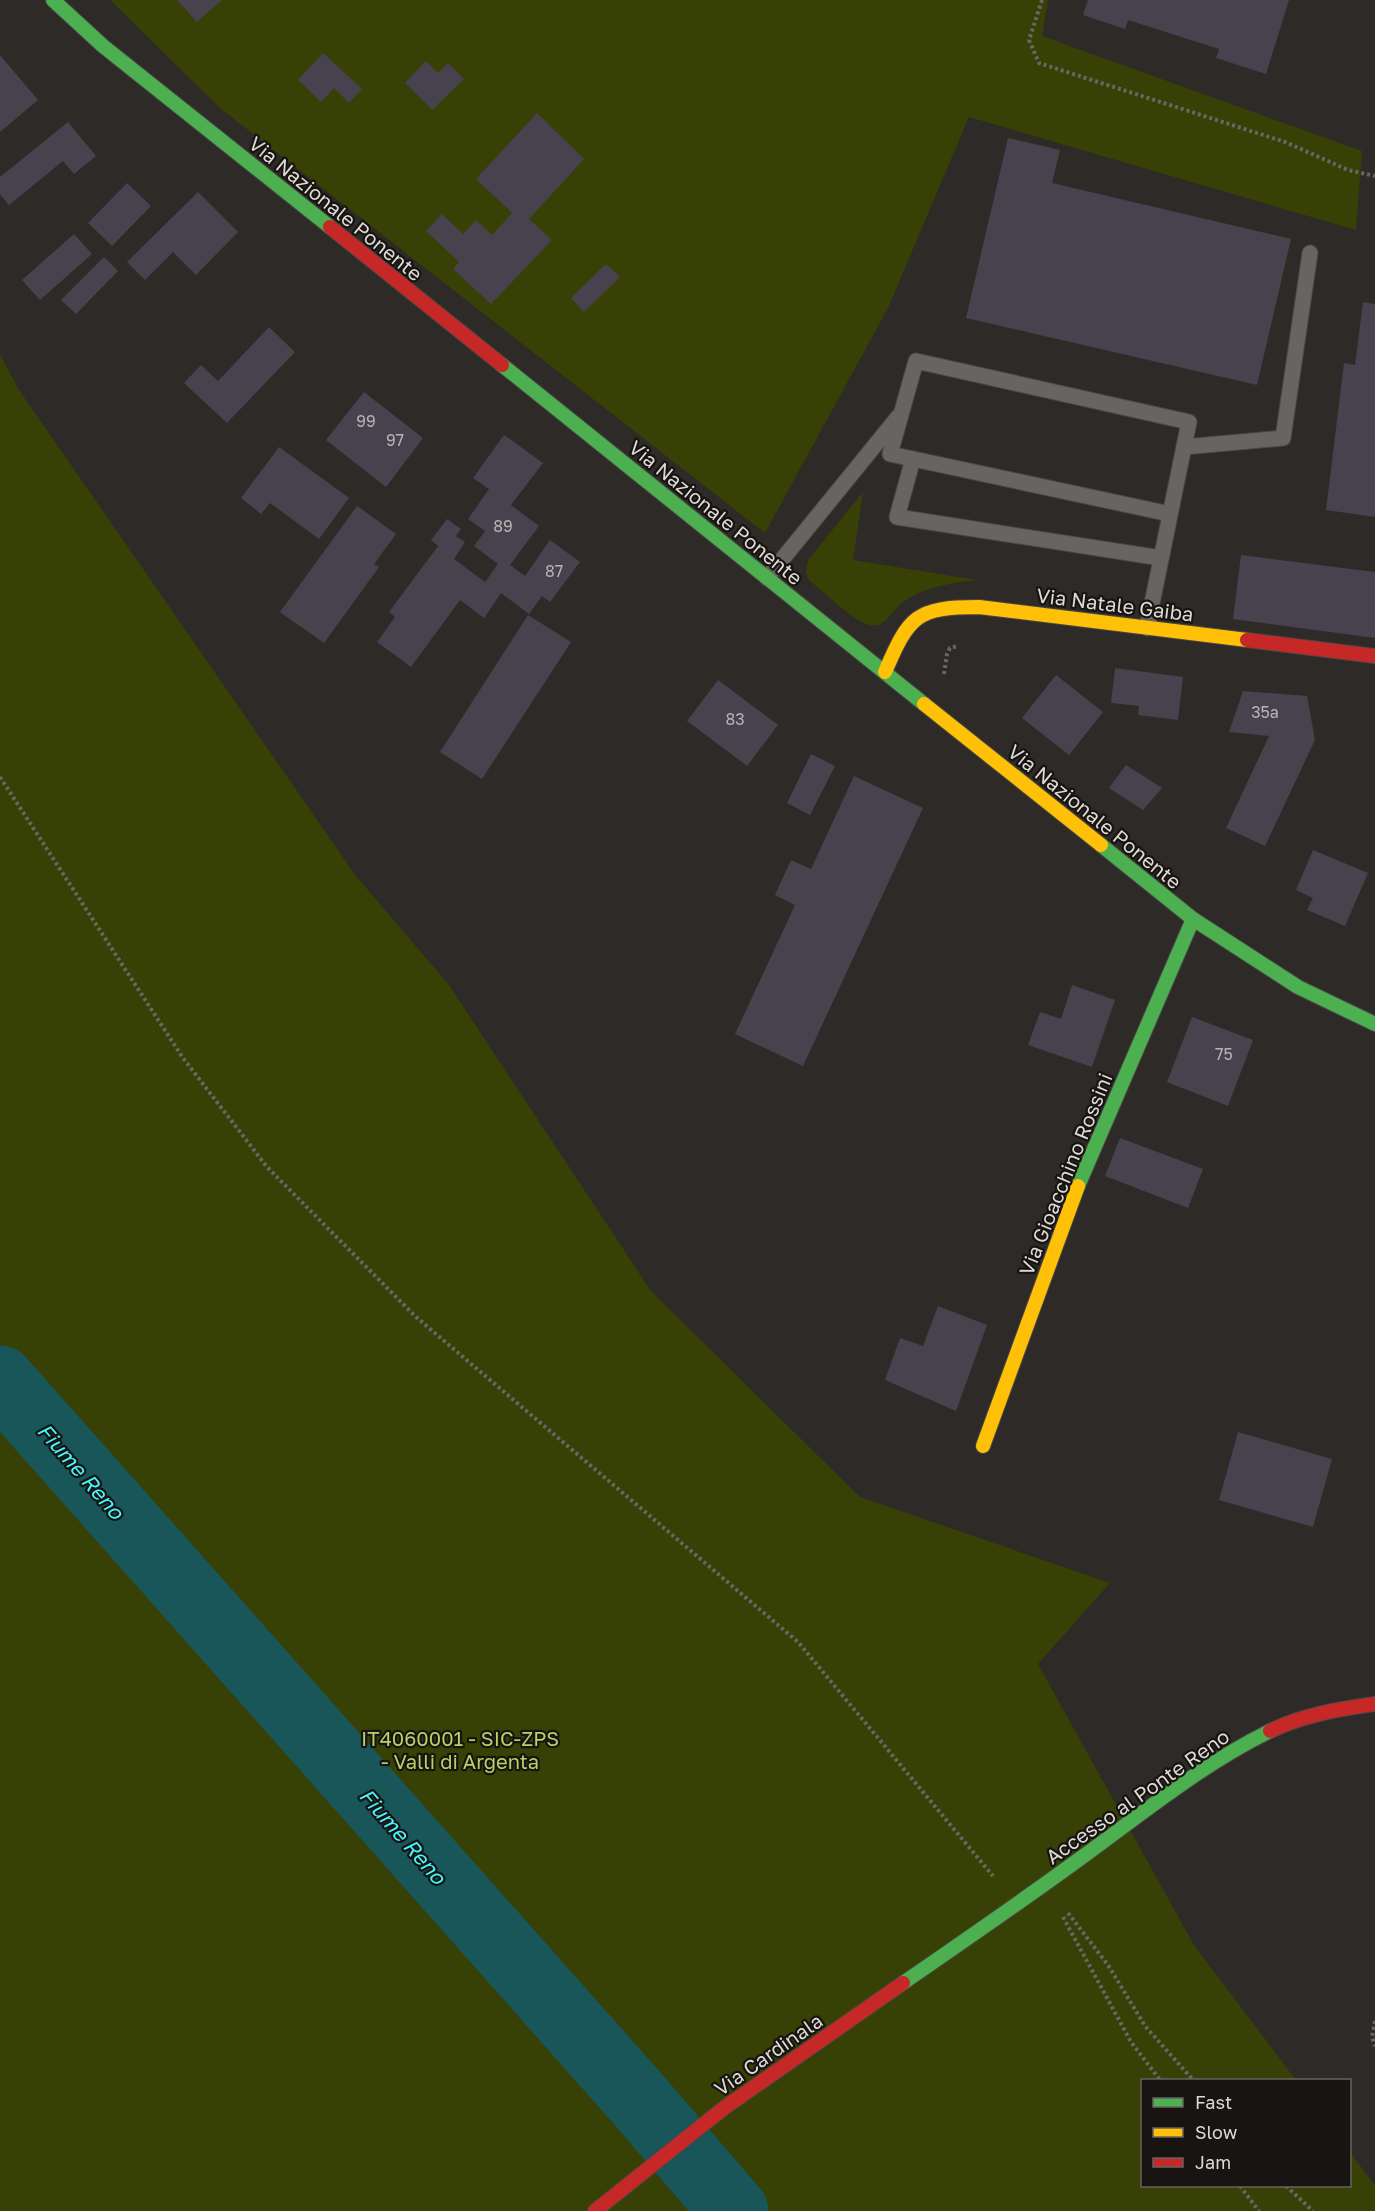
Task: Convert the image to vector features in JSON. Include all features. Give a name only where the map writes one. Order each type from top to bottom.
[{"type":"main road","name":"Via Nazionale Ponente","points":[[52,0],[103,46],[1193,919],[1298,987],[1375,1024]]},
{"type":"main road","name":"Via Natale Gaiba","points":[[885,672],[903,630],[911,621],[942,607],[979,607],[1375,656]]},
{"type":"main road","name":"Via Gioacchino Rossini","points":[[983,1446],[1086,1164],[1193,919]]},
{"type":"main road","name":"Accesso al Ponte Reno","points":[[969,1938],[1181,1784],[1226,1754],[1275,1727],[1318,1712],[1375,1704]]},
{"type":"main road","name":"Via Cardinala","points":[[595,2211],[726,2107],[969,1938]]},
{"type":"lane","points":[[1184,447],[1283,438],[1310,253]]},
{"type":"lane","points":[[1147,628],[1189,422],[916,361],[890,454],[1170,514]]},
{"type":"lane","points":[[767,578],[902,411]]},
{"type":"lane","points":[[913,459],[897,517],[1161,558]]},
{"type":"path","points":[[1042,0],[1029,40],[1039,63],[1285,142],[1348,170],[1375,176]]},
{"type":"path","points":[[0,777],[183,1058],[267,1167],[416,1317],[798,1642],[1017,1904]]},
{"type":"path","points":[[1045,1884],[1131,2042],[1159,2079]]},
{"type":"path","points":[[1045,1884],[1108,1965],[1145,2026],[1192,2079]]},
{"type":"path","points":[[1375,2021],[1372,2037],[1375,2046]]},
{"type":"path","points":[[1241,2187],[1259,2211]]},
{"type":"path","points":[[1287,2187],[1313,2211]]},
{"type":"green space","points":[[110,0],[1048,0],[1042,36],[1362,151],[1356,230],[969,117],[888,308],[765,533],[221,109]]},
{"type":"green space","name":"IT4060001 - SIC-ZPS - Valli di Argenta","points":[[0,354],[19,390],[356,876],[449,985],[651,1291],[860,1497],[1110,1583],[1038,1664],[1194,1945],[1295,2079],[1141,2079],[1141,2187],[1351,2187],[1351,2153],[1375,2186],[1375,2211],[0,2211]]},
{"type":"green space","points":[[863,492],[853,560],[977,580],[947,584],[919,593],[902,603],[880,625],[869,625],[847,612],[809,580],[806,568],[808,560]]},
{"type":"building","points":[[177,0],[222,0],[197,22]]},
{"type":"building","points":[[1088,0],[1289,0],[1266,74],[1216,58],[1219,49],[1128,20],[1125,29],[1083,15]]},
{"type":"building","points":[[323,53],[362,89],[349,103],[334,88],[321,102],[298,80]]},
{"type":"building","points":[[0,55],[38,100],[0,132]]},
{"type":"building","points":[[426,61],[438,73],[448,63],[464,79],[432,110],[405,83]]},
{"type":"building","points":[[537,113],[584,159],[529,219],[552,240],[491,304],[453,269],[459,262],[426,231],[442,214],[463,234],[476,220],[492,235],[512,213],[476,179]]},
{"type":"building","points":[[68,122],[96,156],[74,174],[63,161],[9,205],[0,194],[0,177]]},
{"type":"building","points":[[1008,138],[1060,150],[1052,183],[1291,239],[1257,385],[966,318]]},
{"type":"building","points":[[127,183],[151,206],[112,246],[88,223]]},
{"type":"building","points":[[198,192],[238,232],[196,275],[173,252],[145,280],[127,262]]},
{"type":"building","points":[[74,234],[92,254],[40,300],[22,280]]},
{"type":"building","points":[[104,257],[118,271],[76,314],[61,300]]},
{"type":"building","points":[[606,264],[620,277],[584,312],[571,298]]},
{"type":"building","points":[[1363,302],[1375,304],[1375,517],[1326,510],[1344,363],[1355,365]]},
{"type":"building","points":[[269,327],[295,352],[227,423],[184,383],[201,365],[218,381]]},
{"type":"building","points":[[364,392],[423,438],[386,487],[326,440]]},
{"type":"building","points":[[504,435],[543,463],[511,505],[539,526],[510,565],[525,576],[550,540],[580,562],[550,602],[542,596],[529,614],[501,593],[484,618],[460,600],[411,667],[377,642],[395,617],[389,612],[438,546],[431,540],[447,519],[461,529],[456,536],[465,542],[454,559],[485,582],[498,564],[474,546],[485,531],[468,519],[489,489],[473,478]]},
{"type":"building","points":[[279,447],[349,498],[319,539],[270,503],[261,514],[241,498]]},
{"type":"building","points":[[357,506],[396,534],[374,564],[379,567],[324,643],[280,612]]},
{"type":"building","points":[[1241,555],[1375,572],[1375,638],[1233,619]]},
{"type":"building","points":[[528,615],[571,642],[482,779],[440,752]]},
{"type":"building","points":[[1115,668],[1183,677],[1178,720],[1138,715],[1139,706],[1111,703]]},
{"type":"building","points":[[1056,675],[1103,712],[1069,755],[1022,718]]},
{"type":"building","points":[[718,680],[778,725],[747,766],[687,721]]},
{"type":"building","points":[[1243,691],[1307,696],[1315,740],[1265,846],[1226,828],[1269,736],[1229,732]]},
{"type":"building","points":[[811,754],[835,766],[810,815],[787,803]]},
{"type":"building","points":[[1126,765],[1162,788],[1143,810],[1109,788]]},
{"type":"building","points":[[854,776],[923,808],[803,1066],[735,1034],[795,905],[775,895],[791,860],[811,869]]},
{"type":"building","points":[[1313,850],[1368,873],[1345,926],[1307,910],[1313,898],[1296,890]]},
{"type":"building","points":[[1072,985],[1115,1000],[1092,1067],[1028,1045],[1040,1012],[1061,1019]]},
{"type":"building","points":[[1192,1017],[1253,1040],[1228,1106],[1167,1082]]},
{"type":"building","points":[[1120,1138],[1203,1169],[1188,1208],[1105,1176]]},
{"type":"building","points":[[938,1306],[987,1325],[956,1411],[885,1380],[900,1338],[923,1346]]},
{"type":"building","points":[[1238,1432],[1332,1459],[1313,1527],[1219,1500]]},
{"type":"waterway","name":"Fiume Reno","points":[[0,1380],[637,2098],[734,2211]]},
{"type":"traffic: fast","points":[[53,0],[103,46],[330,227]]},
{"type":"traffic: fast","points":[[502,365],[924,704]]},
{"type":"traffic: fast","points":[[1101,845],[1193,919],[1298,987],[1375,1024]]},
{"type":"traffic: fast","points":[[1078,1186],[1193,919]]},
{"type":"traffic: fast","points":[[903,1983],[1040,1888],[1175,1789],[1221,1758],[1270,1731]]},
{"type":"traffic: slow","points":[[885,672],[901,638],[917,618],[941,609],[958,607],[979,607],[1247,640]]},
{"type":"traffic: slow","points":[[924,704],[1101,845]]},
{"type":"traffic: slow","points":[[983,1446],[1078,1186]]},
{"type":"traffic: jam","points":[[330,227],[502,365]]},
{"type":"traffic: jam","points":[[1247,640],[1375,656]]},
{"type":"traffic: jam","points":[[1270,1731],[1308,1717],[1375,1704]]},
{"type":"traffic: jam","points":[[595,2211],[724,2108],[903,1983]]}]
